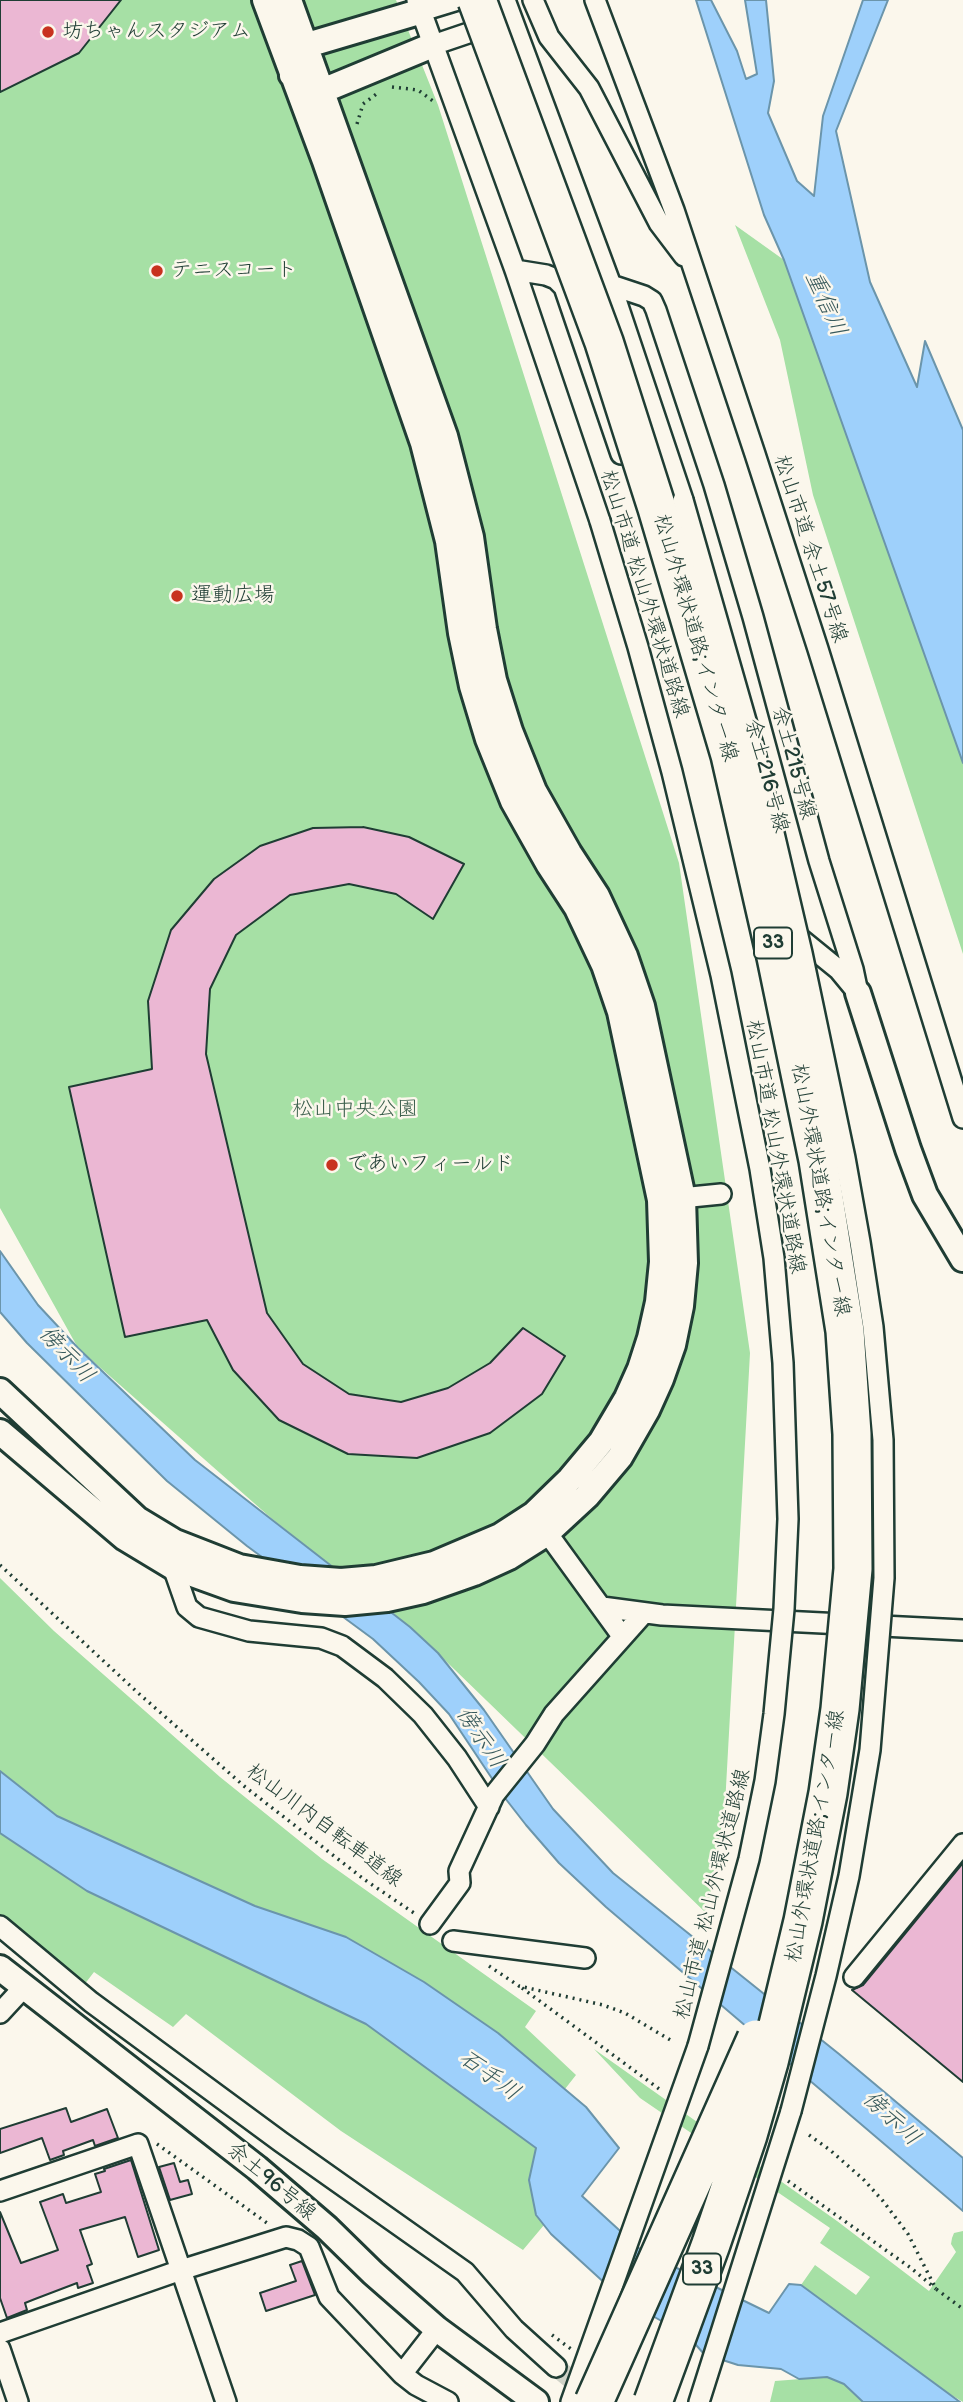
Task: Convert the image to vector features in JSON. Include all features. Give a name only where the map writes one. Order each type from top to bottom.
[{"type":"highway","name":"松山外環状道路;インター線","points":[[477,0],[604,342],[661,521],[730,755],[818,1160],[845,1331],[852,1434],[853,1569],[828,1793],[803,1921],[755,2042],[732,2131]]},
{"type":"highway","points":[[588,2399],[732,2131]]},
{"type":"highway","points":[[680,2402],[732,2131]]},
{"type":"highway","name":"33","points":[[653,2402],[711,2244],[732,2131]]},
{"type":"street","points":[[0,1391],[137,1519],[175,1542],[239,1567],[300,1578],[341,1581],[376,1578],[462,1554],[500,1536],[540,1523],[587,1496],[620,1457],[647,1410],[673,1345],[681,1306],[685,1263],[671,1199],[620,1012],[604,965],[577,908],[513,801],[488,739],[472,686],[461,633],[448,541],[423,443],[265,0]]},
{"type":"street","points":[[289,0],[398,300],[448,449],[471,537],[494,680],[510,731],[534,791],[597,896],[625,956],[642,1006],[671,1199]]},
{"type":"street","points":[[292,75],[304,46],[419,6],[458,0]]},
{"type":"street","points":[[292,75],[306,87],[322,91],[433,45],[497,23],[505,0]]},
{"type":"street","points":[[505,0],[611,285],[683,500],[755,752],[802,953],[845,1158],[873,1327],[883,1440],[884,1578],[870,1751],[849,1876],[791,2111],[699,2402]]},
{"type":"street","points":[[533,0],[550,37],[589,88],[659,223],[692,268]]},
{"type":"street","name":"松山市道 余土57号線","points":[[595,0],[674,210],[818,649],[963,1118]]},
{"type":"street","name":"松山市道 松山外環状道路線","points":[[419,6],[515,270],[600,521],[639,647],[721,975],[760,1169],[774,1258],[783,1363],[788,1519],[783,1623],[765,1781],[748,1859],[698,2046],[589,2352],[588,2399]]},
{"type":"street","name":"余土216号線","points":[[515,270],[546,275],[556,279],[564,287],[624,462],[691,676],[705,695],[729,717],[783,923],[839,970],[858,993]]},
{"type":"street","name":"余土215号線","points":[[611,285],[644,296],[652,301],[656,310],[714,485],[819,861],[908,1149],[925,1195],[963,1259]]},
{"type":"street","points":[[671,1199],[721,1194]]},
{"type":"street","points":[[0,1432],[125,1538],[173,1567],[234,1589],[302,1600],[345,1603],[387,1599],[423,1591],[509,1557],[540,1523]]},
{"type":"street","points":[[540,1523],[622,1636]]},
{"type":"street","points":[[173,1567],[187,1607],[199,1617],[249,1631],[321,1638],[342,1646],[385,1678],[423,1715],[492,1801]]},
{"type":"street","points":[[602,1607],[644,1613],[755,1621],[963,1630]]},
{"type":"street","points":[[430,1924],[460,1883],[459,1871],[492,1801],[554,1714],[644,1613]]},
{"type":"street","points":[[854,1977],[963,1844]]},
{"type":"street","points":[[0,1926],[91,2002],[281,2142],[465,2272],[514,2329],[556,2367]]},
{"type":"street","points":[[453,1941],[585,1958]]},
{"type":"street","name":"余土96号線","points":[[0,1968],[257,2168],[437,2329],[536,2402]]},
{"type":"street","points":[[0,2013],[23,1987]]},
{"type":"street","points":[[0,2191],[138,2144],[226,2402]]},
{"type":"street","points":[[0,2333],[181,2270],[286,2237],[309,2247],[329,2297],[402,2374],[416,2385],[448,2402]]},
{"type":"street","points":[[402,2374],[437,2329]]},
{"type":"street","points":[[0,2349],[18,2402]]},
{"type":"path","points":[[357,125],[363,104],[387,86],[418,90],[438,105]]},
{"type":"path","name":"松山川内自転車道線","points":[[0,1565],[136,1692],[244,1786],[365,1880],[430,1924]]},
{"type":"path","points":[[453,1941],[656,2087]]},
{"type":"path","points":[[519,1986],[614,2009],[636,2018],[672,2041]]},
{"type":"path","points":[[809,2135],[864,2180],[883,2201],[908,2234],[936,2289]]},
{"type":"path","points":[[138,2144],[152,2140],[286,2237]]},
{"type":"path","points":[[793,2185],[911,2268],[963,2309]]},
{"type":"green space","name":"松山中央公園","points":[[0,0],[396,0],[438,105],[679,863],[750,1353],[725,1805],[707,1914],[423,1639],[271,1518],[78,1348],[0,1208]]},
{"type":"green space","points":[[735,225],[784,260],[963,763],[963,954],[813,495],[780,340]]},
{"type":"green space","points":[[0,1578],[54,1631],[220,1777],[322,1859],[536,2011],[525,2027],[576,2075],[565,2089],[498,2033],[346,1937],[255,1906],[57,1816],[11,1782],[0,1771]]},
{"type":"green space","points":[[0,1833],[87,1891],[366,2024],[536,2148],[529,2180],[536,2215],[544,2225],[523,2250],[341,2131],[186,2014],[173,2027],[94,1972],[84,1985],[0,1914]]},
{"type":"green space","points":[[594,2049],[837,2221],[929,2291],[956,2252],[951,2244],[954,2233],[963,2231],[963,2402],[935,2385],[801,2285],[815,2265],[856,2295],[870,2277],[820,2243],[830,2228],[640,2098]]},
{"type":"green space","points":[[827,2377],[844,2384],[863,2402],[770,2402],[775,2381]]},
{"type":"water","name":"重信川","points":[[696,0],[711,0],[737,51],[746,79],[757,74],[745,0],[766,0],[774,81],[768,113],[797,181],[814,196],[823,116],[863,0],[888,0],[836,131],[870,282],[917,387],[925,341],[963,430],[963,763],[784,260],[764,215]]},
{"type":"water","name":"傍示川","points":[[0,1251],[38,1305],[78,1348],[195,1460],[410,1627],[438,1653],[484,1710],[553,1809],[613,1873],[839,2054],[963,2158],[963,2211],[606,1907],[559,1863],[526,1825],[449,1714],[419,1682],[373,1639],[247,1546],[167,1481],[27,1343],[0,1312]]},
{"type":"water","name":"石手川","points":[[0,1771],[57,1816],[255,1906],[346,1937],[424,1982],[498,2033],[586,2107],[619,2148],[582,2196],[642,2251],[769,2313],[789,2284],[801,2285],[960,2402],[863,2402],[844,2384],[827,2377],[799,2379],[781,2369],[738,2365],[704,2354],[689,2337],[620,2297],[551,2234],[536,2215],[529,2180],[536,2148],[366,2024],[87,1891],[0,1833]]},
{"type":"building","name":"坊ちゃんスタジアム","points":[[0,0],[121,0],[79,53],[0,92]]},
{"type":"building","points":[[363,827],[409,837],[464,864],[433,919],[396,894],[349,884],[290,895],[236,935],[210,989],[206,1054],[267,1313],[303,1364],[349,1394],[401,1402],[448,1388],[490,1363],[523,1328],[565,1356],[542,1394],[490,1433],[417,1458],[348,1454],[279,1420],[233,1370],[207,1320],[125,1337],[69,1087],[152,1069],[148,1001],[171,930],[214,879],[260,846],[313,828]]},
{"type":"building","points":[[963,1863],[963,2082],[852,1990],[863,1985]]},
{"type":"building","points":[[66,2108],[71,2122],[107,2109],[118,2138],[95,2146],[93,2140],[63,2151],[64,2155],[50,2160],[42,2138],[0,2153],[0,2129]]},
{"type":"building","points":[[131,2160],[159,2250],[138,2257],[125,2217],[80,2230],[92,2264],[87,2266],[93,2283],[78,2288],[77,2283],[25,2303],[27,2310],[7,2318],[0,2298],[0,2212],[21,2263],[58,2250],[40,2202],[63,2194],[66,2203],[101,2192],[95,2174]]},
{"type":"building","points":[[174,2163],[180,2182],[188,2180],[192,2194],[170,2200],[159,2167]]},
{"type":"building","points":[[302,2261],[315,2295],[266,2311],[260,2293],[296,2281],[290,2265]]},
{"type":"tunnel","points":[[556,2367],[585,2391]]},
{"type":"place","name":"坊ちゃんスタジアム","points":[[48,32]]},
{"type":"place","name":"テニスコート","points":[[157,271]]},
{"type":"place","name":"運動広場","points":[[177,596]]},
{"type":"place","name":"であいフィールド","points":[[332,1165]]}]
